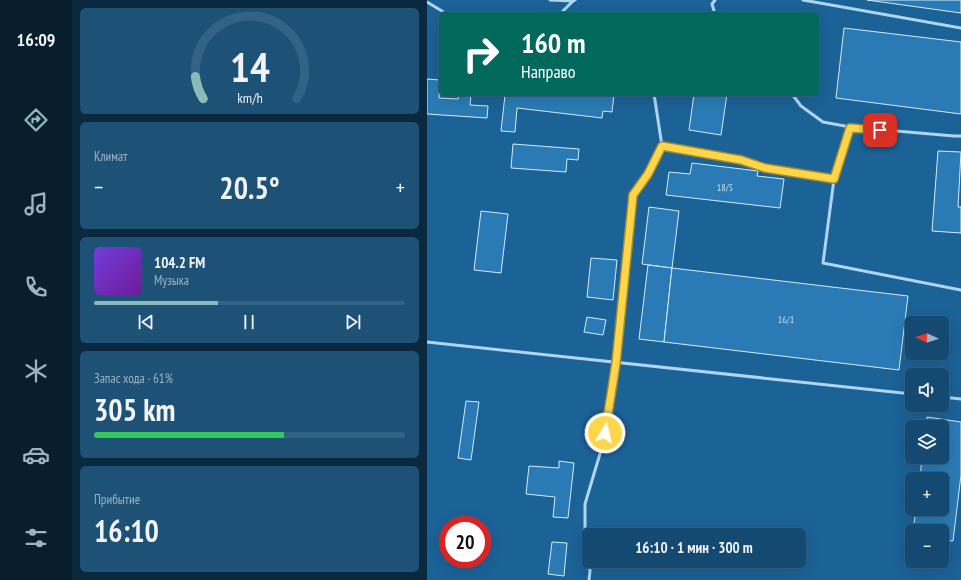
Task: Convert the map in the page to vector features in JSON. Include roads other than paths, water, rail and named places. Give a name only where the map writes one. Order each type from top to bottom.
[{"type":"lane","points":[[550,0],[574,1]]},
{"type":"lane","points":[[714,12],[712,4],[715,0]]},
{"type":"lane","points":[[803,0],[961,28]]},
{"type":"lane","points":[[562,12],[574,1]]},
{"type":"lane","points":[[427,2],[444,12]]},
{"type":"lane","points":[[589,580],[590,571],[585,537],[585,504],[602,447],[616,363],[633,195],[648,174],[662,146],[654,96]]},
{"type":"lane","points":[[794,96],[801,106],[823,122],[850,128],[961,136]]},
{"type":"lane","points":[[850,128],[834,179],[823,263],[961,290]]},
{"type":"lane","points":[[662,146],[741,160],[765,168],[834,179]]},
{"type":"lane","points":[[427,342],[905,393]]},
{"type":"lane","points":[[949,398],[961,399]]}]
